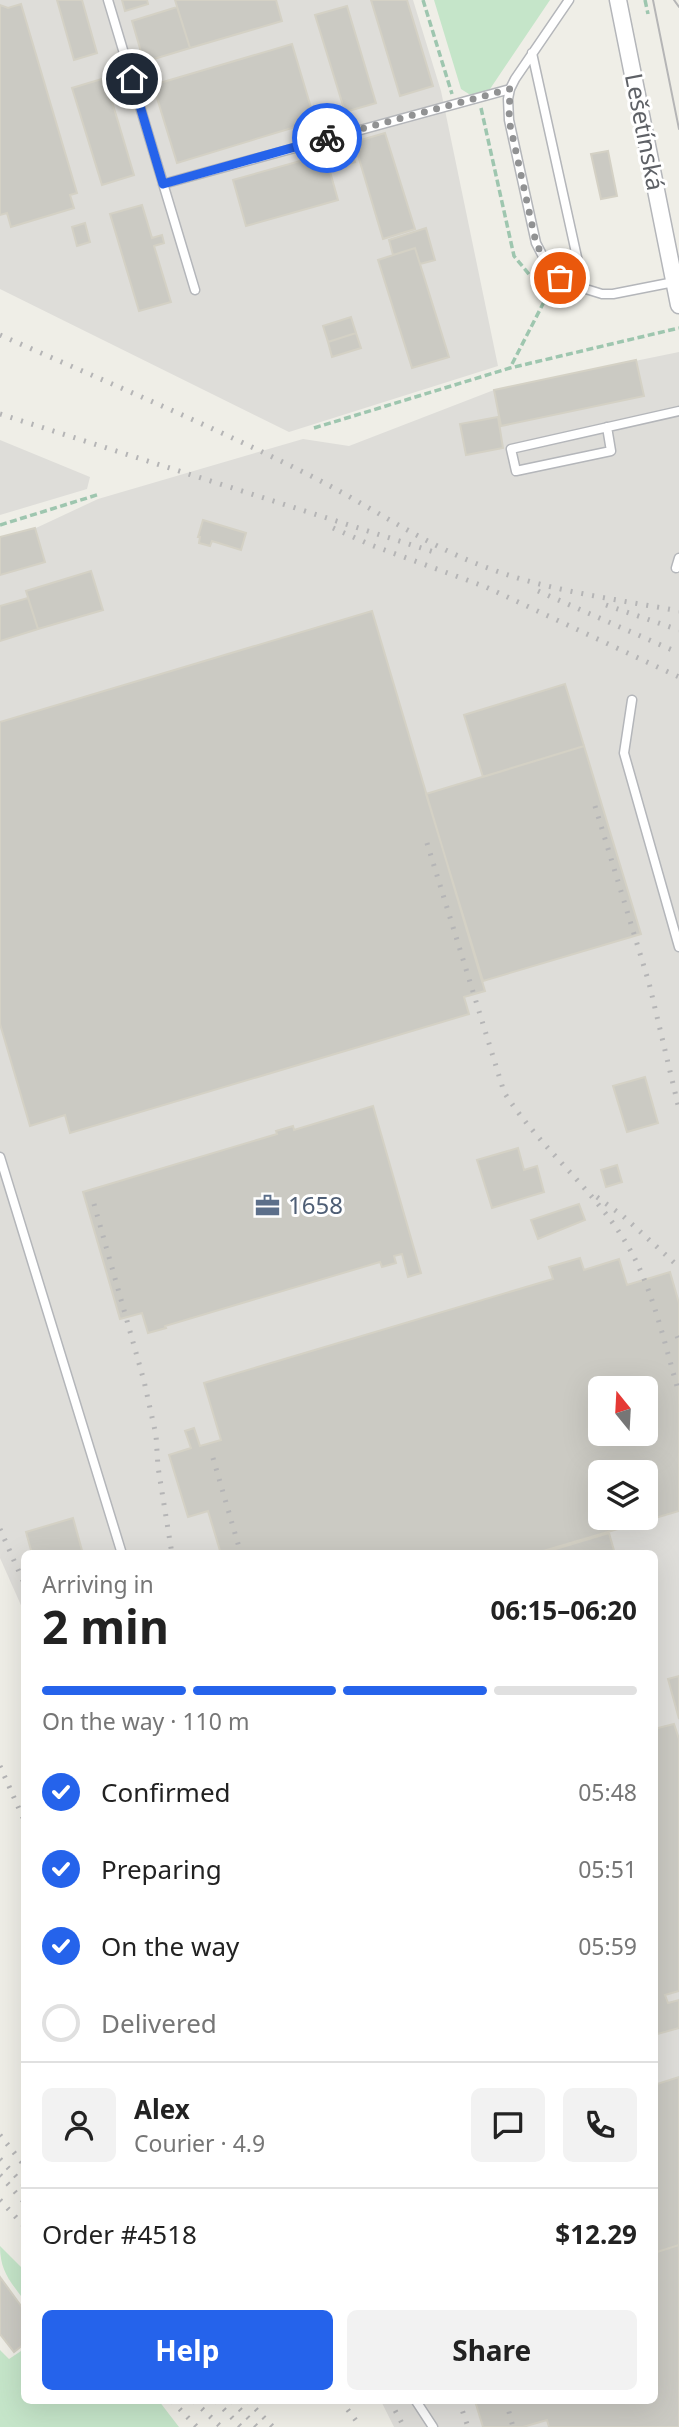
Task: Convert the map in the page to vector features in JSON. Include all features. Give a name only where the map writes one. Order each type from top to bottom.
[{"type":"street","name":"Lešetínská","points":[[618,0],[679,305]]},
{"type":"lane","points":[[108,0],[194,290]]},
{"type":"lane","points":[[569,0],[510,89],[509,120],[536,243],[550,270],[584,289],[613,294],[674,282]]},
{"type":"lane","points":[[533,53],[584,289]]},
{"type":"lane","points":[[163,184],[510,89]]},
{"type":"lane","points":[[607,427],[611,451],[516,471],[511,449],[607,427],[679,411]]},
{"type":"lane","points":[[676,568],[679,558]]},
{"type":"lane","points":[[632,700],[624,752],[679,947]]},
{"type":"lane","points":[[0,1157],[121,1550]]},
{"type":"lane","points":[[418,2404],[433,2427]]},
{"type":"path","points":[[423,0],[456,103],[481,108],[514,256],[547,296],[510,368]]},
{"type":"path","points":[[645,0],[648,14]]},
{"type":"path","points":[[314,428],[510,368],[679,328]]},
{"type":"path","points":[[0,525],[100,494]]},
{"type":"shaded area","points":[[0,0],[413,0],[441,91],[498,366],[289,432],[0,289]]},
{"type":"shaded area","points":[[679,352],[679,2427],[394,2427],[382,2404],[658,2404],[658,1550],[21,1550],[21,1605],[0,1558],[0,538],[36,528],[98,499],[303,439],[349,446],[494,390]]},
{"type":"shaded area","points":[[0,440],[90,477],[87,489],[0,515]]},
{"type":"green space","points":[[434,0],[550,0],[490,89],[472,96],[461,89]]},
{"type":"green space","points":[[0,2246],[21,2267],[21,2296],[10,2281],[0,2255]]},
{"type":"green space","points":[[0,2350],[9,2359],[21,2351],[21,2404],[161,2404],[179,2427],[0,2427]]},
{"type":"building","points":[[57,0],[82,0],[97,53],[74,60]]},
{"type":"building","points":[[122,0],[147,0],[148,4],[125,11]]},
{"type":"building","points":[[175,0],[276,0],[282,21],[190,48]]},
{"type":"building","points":[[371,0],[407,0],[433,86],[400,96]]},
{"type":"building","points":[[21,4],[77,193],[70,195],[74,208],[11,227],[7,213],[0,215],[0,5],[8,8]]},
{"type":"building","points":[[347,6],[376,103],[345,112],[315,15]]},
{"type":"building","points":[[177,7],[190,48],[144,62],[132,21]]},
{"type":"building","points":[[292,44],[315,121],[177,163],[153,85]]},
{"type":"building","points":[[105,78],[134,175],[102,185],[72,88]]},
{"type":"building","points":[[385,133],[415,229],[383,239],[354,142]]},
{"type":"building","points":[[350,146],[355,162],[339,167],[334,151]]},
{"type":"building","points":[[608,151],[617,196],[601,199],[591,154]]},
{"type":"building","points":[[325,154],[338,200],[246,226],[233,180]]},
{"type":"building","points":[[142,205],[152,238],[162,235],[164,243],[154,246],[171,302],[139,311],[110,214]]},
{"type":"building","points":[[85,223],[90,242],[77,246],[72,227]]},
{"type":"building","points":[[426,228],[435,260],[420,264],[415,248],[393,255],[389,240]]},
{"type":"building","points":[[415,248],[449,357],[412,368],[378,260]]},
{"type":"building","points":[[351,317],[356,333],[328,342],[323,326]]},
{"type":"building","points":[[356,333],[361,348],[332,357],[328,342]]},
{"type":"building","points":[[636,360],[644,396],[501,426],[494,390]]},
{"type":"building","points":[[498,417],[503,448],[466,455],[460,424]]},
{"type":"building","points":[[203,520],[246,533],[241,550],[212,541],[210,546],[199,543]]},
{"type":"building","points":[[35,528],[45,562],[0,575],[0,537]]},
{"type":"building","points":[[91,571],[103,610],[38,629],[26,591]]},
{"type":"building","points":[[28,598],[38,629],[0,641],[0,606]]},
{"type":"building","points":[[372,611],[485,991],[464,997],[469,1014],[70,1133],[65,1115],[30,1126],[0,1024],[0,722]]},
{"type":"building","points":[[565,684],[584,746],[483,777],[464,715]]},
{"type":"building","points":[[584,746],[641,934],[483,981],[426,794]]},
{"type":"building","points":[[645,1077],[658,1123],[627,1132],[613,1086]]},
{"type":"building","points":[[373,1106],[421,1273],[408,1277],[402,1254],[394,1256],[396,1263],[382,1267],[380,1262],[148,1333],[142,1313],[120,1319],[83,1192],[277,1134],[276,1131],[293,1126],[294,1130]]},
{"type":"building","points":[[518,1148],[524,1170],[537,1166],[544,1192],[492,1208],[477,1160]]},
{"type":"building","points":[[617,1165],[622,1182],[606,1187],[601,1170]]},
{"type":"building","points":[[579,1204],[585,1220],[538,1239],[531,1220]]},
{"type":"building","points":[[580,1258],[584,1270],[619,1259],[627,1285],[670,1272],[679,1303],[679,1511],[658,1517],[658,1460],[588,1460],[588,1530],[614,1530],[547,1550],[220,1550],[208,1511],[188,1517],[169,1455],[191,1448],[185,1431],[194,1428],[200,1446],[221,1440],[204,1383],[553,1279],[549,1267]]},
{"type":"building","points":[[73,1518],[82,1550],[31,1550],[26,1532]]},
{"type":"building","points":[[609,1533],[614,1550],[552,1550]]},
{"type":"building","points":[[679,1676],[679,1719],[668,1679]]},
{"type":"building","points":[[674,1724],[679,1739],[679,1991],[665,1995],[668,2003],[679,2000],[679,2028],[658,2034],[658,1728]]},
{"type":"building","points":[[679,2077],[679,2245],[658,2252],[658,2084]]},
{"type":"building","points":[[679,2245],[679,2427],[549,2427],[547,2420],[523,2427],[483,2427],[476,2404],[658,2404],[658,2252]]},
{"type":"building","points":[[0,2277],[21,2306],[21,2346],[14,2352],[0,2334]]},
{"type":"tram line","points":[[653,0],[679,129]]},
{"type":"tram line","points":[[674,0],[679,7]]},
{"type":"railway","points":[[0,335],[271,456],[464,559],[558,589],[679,611]]},
{"type":"railway","points":[[0,414],[437,553]]},
{"type":"railway","points":[[333,528],[371,545],[486,587],[679,677]]},
{"type":"railway","points":[[538,591],[679,653]]},
{"type":"railway","points":[[606,605],[679,630]]},
{"type":"railway","points":[[595,806],[649,983],[679,1109]]},
{"type":"railway","points":[[427,843],[504,1092],[536,1135],[590,1195],[623,1238],[649,1293],[679,1393]]},
{"type":"railway","points":[[597,1197],[623,1216],[679,1267]]},
{"type":"railway","points":[[94,1204],[144,1381],[156,1435],[158,1467],[171,1550]]},
{"type":"railway","points":[[677,1336],[679,1341]]},
{"type":"railway","points":[[213,1458],[240,1550]]},
{"type":"railway","points":[[0,1529],[21,1576]]},
{"type":"railway","points":[[0,1766],[21,1813]]},
{"type":"railway","points":[[0,2135],[21,2161]]},
{"type":"railway","points":[[0,2159],[21,2182]]},
{"type":"railway","points":[[0,2175],[21,2199]]},
{"type":"railway","points":[[0,2200],[21,2223]]},
{"type":"railway","points":[[175,2404],[197,2427]]},
{"type":"railway","points":[[197,2404],[221,2427]]},
{"type":"railway","points":[[219,2404],[241,2427]]},
{"type":"railway","points":[[235,2404],[257,2427]]},
{"type":"railway","points":[[251,2404],[273,2427]]},
{"type":"railway","points":[[343,2404],[361,2427]]},
{"type":"railway","points":[[392,2404],[404,2427]]},
{"type":"railway","points":[[460,2404],[468,2427]]},
{"type":"railway","points":[[507,2404],[513,2427]]},
{"type":"way so far","points":[[327,138],[510,89],[509,120],[536,243],[542,259],[560,278]]},
{"type":"place","name":"1658","points":[[268,1206]]},
{"type":"route","points":[[132,79],[163,184],[327,138]]}]
